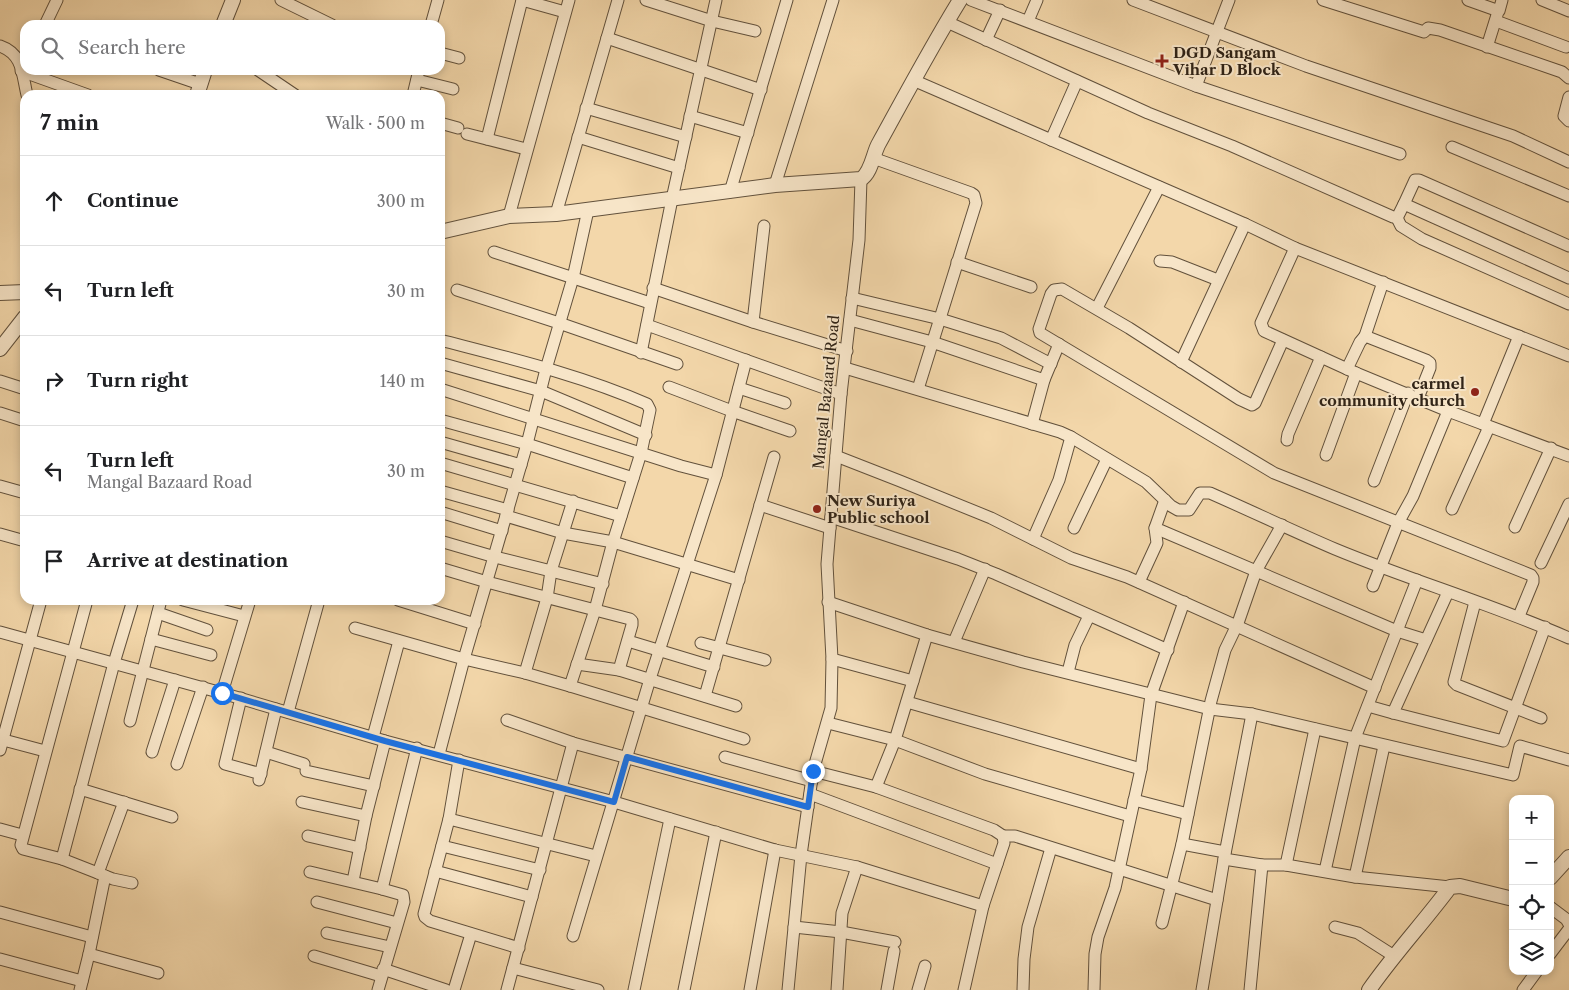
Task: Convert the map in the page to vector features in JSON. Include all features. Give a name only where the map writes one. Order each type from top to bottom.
[{"type":"street","points":[[48,20],[57,0]]},
{"type":"street","points":[[225,20],[233,0]]},
{"type":"street","points":[[281,0],[322,20]]},
{"type":"street","points":[[432,20],[438,0]]},
{"type":"street","points":[[488,139],[522,0],[565,12]]},
{"type":"street","points":[[509,216],[526,149],[569,0]]},
{"type":"street","points":[[556,214],[618,0]]},
{"type":"street","points":[[646,0],[712,21],[755,31]]},
{"type":"street","points":[[641,352],[653,288],[716,0]]},
{"type":"street","points":[[730,192],[787,0]]},
{"type":"street","points":[[775,185],[833,0]]},
{"type":"street","name":"Mangal Bazaard Road","points":[[788,990],[801,855],[812,776],[828,723],[832,692],[827,564],[841,394],[859,240],[861,179],[866,176],[873,158],[931,46],[960,0]]},
{"type":"street","points":[[971,0],[1196,86],[1400,154]]},
{"type":"street","points":[[1028,22],[1037,0]]},
{"type":"street","points":[[1133,0],[1315,69],[1513,136],[1569,162]]},
{"type":"street","points":[[1196,86],[1229,0]]},
{"type":"street","points":[[1323,0],[1424,32],[1428,28],[1440,30],[1562,72],[1569,78]]},
{"type":"street","points":[[1468,0],[1499,11],[1566,47]]},
{"type":"street","points":[[1542,0],[1569,11]]},
{"type":"street","points":[[986,40],[1000,10]]},
{"type":"street","points":[[1487,47],[1499,11]]},
{"type":"street","points":[[946,22],[1179,126],[1232,146],[1398,218]]},
{"type":"street","points":[[607,38],[761,90]]},
{"type":"street","points":[[0,46],[10,50],[17,56],[20,66]]},
{"type":"street","points":[[445,54],[459,58]]},
{"type":"street","points":[[22,75],[26,90]]},
{"type":"street","points":[[34,75],[75,90]]},
{"type":"street","points":[[169,75],[198,89],[203,75]]},
{"type":"street","points":[[265,75],[288,90]]},
{"type":"street","points":[[414,90],[418,75],[453,89]]},
{"type":"street","points":[[913,80],[1159,186],[1295,248],[1569,356]]},
{"type":"street","points":[[1051,140],[1077,81]]},
{"type":"street","points":[[1569,97],[1564,116],[1569,121]]},
{"type":"street","points":[[586,108],[686,137]]},
{"type":"street","points":[[690,116],[748,133]]},
{"type":"street","points":[[445,125],[526,149]]},
{"type":"street","points":[[578,137],[679,168]]},
{"type":"street","points":[[1452,147],[1569,196]]},
{"type":"street","points":[[873,158],[974,196],[976,203],[918,389]]},
{"type":"street","points":[[445,231],[509,216],[556,214],[775,185],[861,179]]},
{"type":"street","points":[[1569,246],[1419,180],[1415,180],[1411,185],[1398,218],[1402,226],[1422,239],[1569,304]]},
{"type":"street","points":[[1097,308],[1159,186]]},
{"type":"street","points":[[1404,204],[1569,278]]},
{"type":"street","points":[[439,754],[464,659],[528,444],[546,369],[573,278],[588,210]]},
{"type":"street","points":[[1181,362],[1244,224]]},
{"type":"street","points":[[753,322],[764,226]]},
{"type":"street","points":[[1295,248],[1261,325],[1264,331],[1321,358],[1448,411],[1569,456]]},
{"type":"street","points":[[494,252],[650,303]]},
{"type":"street","points":[[1160,261],[1172,262],[1218,280]]},
{"type":"street","points":[[958,262],[1031,288]]},
{"type":"street","points":[[1326,456],[1360,342],[1365,336],[1383,282]]},
{"type":"street","points":[[653,288],[846,351]]},
{"type":"street","points":[[1283,340],[1255,403],[1252,405],[1239,399],[1097,308],[1062,289],[1054,290],[1049,298],[1038,329],[1040,333],[1274,473],[1531,575],[1533,582],[1519,616]]},
{"type":"street","points":[[457,290],[560,323],[677,364]]},
{"type":"street","points":[[0,293],[20,292]]},
{"type":"street","points":[[852,298],[940,319],[1001,338],[1050,364]]},
{"type":"street","points":[[850,320],[932,342],[1044,380]]},
{"type":"street","points":[[0,349],[20,323]]},
{"type":"street","points":[[647,325],[841,394]]},
{"type":"street","points":[[1365,336],[1430,363],[1430,368],[1413,396],[1374,481]]},
{"type":"street","points":[[1452,508],[1486,426],[1518,336]]},
{"type":"street","points":[[445,341],[546,369],[647,404],[650,410],[646,435],[613,542],[596,610],[570,686]]},
{"type":"street","points":[[1032,424],[1044,380],[1059,344]]},
{"type":"street","points":[[1287,440],[1321,358]]},
{"type":"street","points":[[573,936],[650,679],[716,475],[746,360]]},
{"type":"street","points":[[445,364],[541,391],[646,435]]},
{"type":"street","points":[[845,368],[1071,437],[1146,482],[1178,510],[1189,510],[1200,493],[1208,492],[1334,549],[1475,602],[1519,616],[1569,638]]},
{"type":"street","points":[[0,381],[20,387]]},
{"type":"street","points":[[669,387],[732,411],[790,430]]},
{"type":"street","points":[[739,388],[785,403]]},
{"type":"street","points":[[445,391],[681,466],[716,475]]},
{"type":"street","points":[[1373,586],[1398,523],[1413,496],[1448,411]]},
{"type":"street","points":[[0,413],[20,419]]},
{"type":"street","points":[[445,421],[528,444],[633,478]]},
{"type":"street","points":[[1033,539],[1059,480],[1071,437]]},
{"type":"street","points":[[445,443],[521,465]]},
{"type":"street","points":[[1515,527],[1551,448]]},
{"type":"street","points":[[836,456],[991,518],[1070,558],[1139,582],[1375,688]]},
{"type":"street","points":[[706,696],[774,457]]},
{"type":"street","points":[[1074,528],[1107,459]]},
{"type":"street","points":[[445,464],[621,516]]},
{"type":"street","points":[[0,486],[20,491]]},
{"type":"street","points":[[445,492],[563,533],[613,542],[739,580]]},
{"type":"street","points":[[1139,582],[1157,542],[1155,528],[1165,500]]},
{"type":"street","points":[[525,672],[547,598],[551,571],[573,501]]},
{"type":"street","points":[[1541,563],[1569,504]]},
{"type":"street","points":[[760,505],[898,538],[985,569],[1168,650]]},
{"type":"street","points":[[445,514],[502,531]]},
{"type":"street","points":[[1162,923],[1182,844],[1210,709],[1225,650],[1256,571],[1282,525]]},
{"type":"street","points":[[1155,528],[1397,631],[1426,640]]},
{"type":"street","points":[[0,534],[20,539]]},
{"type":"street","points":[[445,542],[494,557],[603,584]]},
{"type":"street","points":[[445,569],[632,621],[619,670]]},
{"type":"street","points":[[954,642],[985,569]]},
{"type":"street","points":[[1325,871],[1355,738],[1417,580]]},
{"type":"street","points":[[1392,714],[1448,592]]},
{"type":"street","points":[[828,602],[927,635],[1151,695],[1210,709],[1252,714],[1513,775],[1520,746]]},
{"type":"street","points":[[1094,990],[1094,961],[1098,937],[1115,888],[1141,769],[1151,695],[1184,602]]},
{"type":"street","points":[[1475,602],[1454,682],[1456,685],[1541,718]]},
{"type":"street","points":[[40,605],[1,743],[45,752]]},
{"type":"street","points":[[86,605],[22,835],[21,845],[23,849],[62,859],[132,883]]},
{"type":"street","points":[[62,859],[114,663],[131,605]]},
{"type":"street","points":[[130,721],[160,605]]},
{"type":"street","points":[[202,605],[244,616]]},
{"type":"street","points":[[222,693],[248,605]]},
{"type":"street","points":[[288,712],[318,605]]},
{"type":"street","points":[[414,605],[475,624]]},
{"type":"street","points":[[158,613],[207,630]]},
{"type":"street","points":[[1068,672],[1075,645],[1090,616]]},
{"type":"street","points":[[1503,741],[1545,627]]},
{"type":"street","points":[[355,628],[464,659],[525,672],[744,739]]},
{"type":"street","points":[[0,632],[203,687],[385,741],[614,802],[775,850],[857,867],[983,906]]},
{"type":"street","points":[[876,788],[895,740],[927,635]]},
{"type":"street","points":[[151,639],[211,655]]},
{"type":"street","points":[[373,737],[399,641]]},
{"type":"street","points":[[628,641],[714,667]]},
{"type":"street","points":[[701,643],[765,660]]},
{"type":"street","points":[[832,659],[913,681]]},
{"type":"street","points":[[577,664],[619,670],[736,706]]},
{"type":"street","points":[[152,752],[175,680]]},
{"type":"street","points":[[177,764],[203,687]]},
{"type":"street","points":[[241,698],[225,764],[260,778],[276,709]]},
{"type":"street","points":[[907,702],[1141,769]]},
{"type":"street","points":[[1368,706],[1392,714],[1569,759]]},
{"type":"street","points":[[1202,990],[1224,855],[1252,714]]},
{"type":"street","points":[[506,720],[573,742],[808,807]]},
{"type":"street","points":[[828,723],[895,740],[986,774],[1130,816]]},
{"type":"street","points":[[1286,865],[1315,729]]},
{"type":"street","points":[[353,882],[366,816],[385,741]]},
{"type":"street","points":[[507,990],[573,742]]},
{"type":"street","points":[[1356,877],[1384,746]]},
{"type":"street","points":[[382,889],[417,748]]},
{"type":"street","points":[[266,752],[305,767],[374,786]]},
{"type":"street","points":[[725,757],[876,788],[994,830],[1003,836],[1015,836],[1217,900]]},
{"type":"street","points":[[460,760],[449,819],[424,914],[430,921],[519,948]]},
{"type":"street","points":[[80,789],[172,817]]},
{"type":"street","points":[[810,794],[997,864]]},
{"type":"street","points":[[1134,800],[1188,814]]},
{"type":"street","points":[[0,959],[81,985],[89,954],[102,874],[124,802]]},
{"type":"street","points":[[302,802],[366,816]]},
{"type":"street","points":[[449,819],[596,856]]},
{"type":"street","points":[[634,990],[670,819]]},
{"type":"street","points":[[0,829],[22,835]]},
{"type":"street","points":[[684,990],[716,832]]},
{"type":"street","points":[[308,836],[360,848]]},
{"type":"street","points":[[964,990],[983,906],[1004,843],[1003,836]]},
{"type":"street","points":[[1182,844],[1262,865],[1286,865],[1356,877],[1450,887],[1460,886],[1509,898]]},
{"type":"street","points":[[442,846],[540,870]]},
{"type":"street","points":[[1023,990],[1028,927],[1051,848]]},
{"type":"street","points":[[750,990],[775,850]]},
{"type":"street","points":[[1554,874],[1569,857]]},
{"type":"street","points":[[1250,990],[1262,865]]},
{"type":"street","points":[[837,990],[842,913],[857,867]]},
{"type":"street","points":[[435,871],[532,897]]},
{"type":"street","points":[[310,872],[403,895],[404,902],[378,990]]},
{"type":"street","points":[[1369,990],[1450,887]]},
{"type":"street","points":[[317,902],[397,923]]},
{"type":"street","points":[[1554,911],[1566,919],[1569,924]]},
{"type":"street","points":[[0,912],[92,937]]},
{"type":"street","points":[[794,926],[840,932],[895,947],[887,990]]},
{"type":"street","points":[[1335,927],[1358,933],[1394,956]]},
{"type":"street","points":[[1554,949],[1569,929]]},
{"type":"street","points":[[327,933],[390,947]]},
{"type":"street","points":[[454,990],[471,934]]},
{"type":"street","points":[[89,954],[158,973]]},
{"type":"street","points":[[314,956],[446,990]]},
{"type":"street","points":[[918,990],[925,966]]},
{"type":"street","points":[[513,968],[598,990]]},
{"type":"street","points":[[1523,990],[1534,975]]},
{"type":"place","name":"DGD Sangam Vihar D Block","points":[[1162,61]]},
{"type":"place","name":"carmel community church","points":[[1475,392]]},
{"type":"place","name":"New Suriya Public school","points":[[817,509]]},
{"type":"route","points":[[222,693],[385,741],[614,802],[627,757],[808,807],[813,771]]}]
